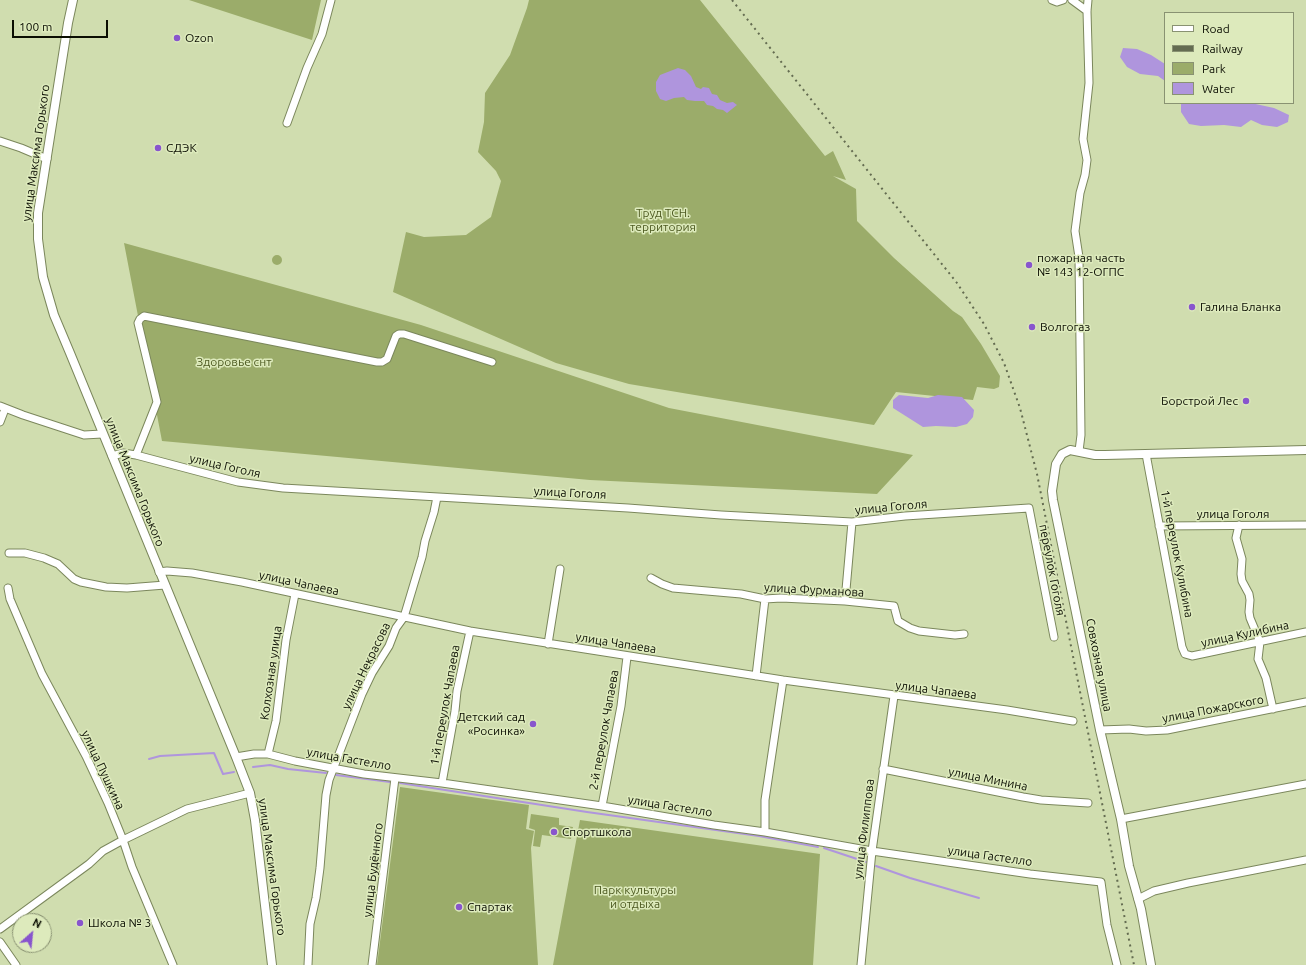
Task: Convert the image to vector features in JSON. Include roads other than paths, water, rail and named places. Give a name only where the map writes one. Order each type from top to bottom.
[{"type":"street","name":"улица Максима Горького","points":[[73,0],[65,39],[38,213],[37,227],[43,277],[54,315],[250,794],[255,820],[272,965]]},
{"type":"street","points":[[287,123],[322,34],[330,0]]},
{"type":"street","points":[[1052,0],[1057,2],[1063,0]]},
{"type":"street","points":[[1072,0],[1087,11]]},
{"type":"street","points":[[1088,0],[1089,83],[1083,140],[1087,160],[1085,176],[1080,193],[1075,231],[1079,257],[1081,436],[1079,451],[1100,455],[1306,450]]},
{"type":"street","points":[[0,141],[47,159]]},
{"type":"street","points":[[136,455],[157,402],[138,323],[144,316],[377,362],[382,362],[387,359],[396,336],[399,334],[404,334],[492,362]]},
{"type":"street","points":[[0,422],[3,407],[84,435],[102,434]]},
{"type":"street","name":"Совхозная улица","points":[[1079,451],[1070,450],[1062,454],[1058,459],[1054,472],[1052,491],[1100,730],[1121,819],[1129,866],[1138,899],[1151,965]]},
{"type":"street","name":"улица Гоголя","points":[[112,456],[122,454],[136,455],[238,482],[283,488],[628,508],[721,515],[852,522],[905,516],[1029,508]]},
{"type":"street","name":"1-й переулок Кулибина","points":[[1146,454],[1182,647],[1185,654],[1188,656]]},
{"type":"street","name":"улица Некрасова","points":[[308,965],[310,924],[316,898],[320,868],[326,795],[333,768],[362,694],[372,673],[389,646],[396,628],[404,617],[422,557],[437,497]]},
{"type":"street","name":"переулок Гоголя","points":[[1029,508],[1054,637]]},
{"type":"street","points":[[845,601],[852,522]]},
{"type":"street","points":[[1239,525],[1236,538],[1242,559],[1242,581],[1249,594],[1250,618],[1260,642],[1258,659],[1266,678],[1273,709]]},
{"type":"street","name":"улица Гоголя","points":[[1159,526],[1306,525]]},
{"type":"street","points":[[9,552],[44,558],[58,564],[74,579],[81,582],[106,587],[127,588],[165,585]]},
{"type":"street","points":[[548,644],[560,569]]},
{"type":"street","name":"улица Чапаева","points":[[159,572],[167,571],[192,573],[242,582],[470,631],[627,657],[894,696],[1007,710],[1073,721]]},
{"type":"street","name":"улица Фурманова","points":[[651,578],[673,588],[741,594],[765,599],[781,598],[845,601],[894,606],[898,621],[910,628],[919,631],[955,635],[964,634]]},
{"type":"street","name":"улица Пушкина","points":[[8,588],[10,599],[42,674],[86,756],[108,803],[132,867],[173,965]]},
{"type":"street","name":"Колхозная улица","points":[[268,754],[276,721],[286,640],[295,594]]},
{"type":"street","points":[[756,676],[765,599]]},
{"type":"street","name":"1-й переулок Чапаева","points":[[442,784],[455,711],[455,702],[470,631]]},
{"type":"street","name":"улица Кулибина","points":[[1188,656],[1306,632]]},
{"type":"street","name":"2-й переулок Чапаева","points":[[602,806],[620,706],[627,657]]},
{"type":"street","points":[[765,832],[765,800],[783,680]]},
{"type":"street","name":"улица Филиппова","points":[[861,965],[872,850],[894,696]]},
{"type":"street","name":"улица Пожарского","points":[[1100,730],[1129,728],[1155,731],[1167,730],[1306,702]]},
{"type":"street","name":"улица Гастелло","points":[[236,757],[268,754],[333,768],[395,778],[602,806],[872,850],[1030,874],[1101,882],[1107,925],[1117,965]]},
{"type":"street","name":"улица Минина","points":[[883,769],[1040,800],[1088,803]]},
{"type":"street","name":"улица Будённого","points":[[372,965],[395,778]]},
{"type":"street","points":[[1121,819],[1306,784]]},
{"type":"street","points":[[0,929],[90,864],[104,851],[123,840],[187,809],[250,794]]},
{"type":"street","points":[[1138,899],[1154,891],[1165,888],[1306,860]]},
{"type":"street","points":[[0,942],[16,965]]},
{"type":"water","points":[[1123,48],[1137,49],[1151,55],[1164,63],[1164,80],[1158,76],[1140,74],[1127,67],[1120,57]]},
{"type":"water","points":[[678,68],[685,70],[691,76],[696,87],[701,89],[703,87],[709,88],[712,94],[717,95],[720,100],[727,103],[733,102],[737,105],[727,113],[713,106],[707,105],[704,101],[687,100],[684,97],[666,101],[660,99],[656,91],[656,82],[660,75]]},
{"type":"water","points":[[1181,104],[1256,104],[1274,108],[1289,115],[1288,122],[1277,127],[1262,125],[1251,120],[1241,127],[1224,125],[1201,126],[1189,124],[1181,112]]},
{"type":"water","points":[[899,395],[928,398],[938,395],[962,397],[974,410],[973,417],[967,424],[956,427],[923,427],[893,408],[893,400]]},
{"type":"waterway","points":[[149,759],[160,756],[214,753],[223,774],[234,772]]},
{"type":"waterway","points":[[253,767],[270,765],[288,769],[326,773]]},
{"type":"waterway","points":[[336,775],[390,782]]},
{"type":"waterway","points":[[400,783],[587,812],[759,836],[818,847]]},
{"type":"waterway","points":[[824,848],[866,862]]},
{"type":"waterway","points":[[876,866],[910,878],[979,898]]},
{"type":"railway","points":[[732,0],[957,283],[984,324],[1004,363],[1020,408],[1037,474],[1134,965]]},
{"type":"place","name":"Ozon","points":[[177,38]]},
{"type":"place","name":"СДЭК","points":[[158,148]]},
{"type":"place","name":"пожарная часть № 143 12-ОГПС","points":[[1029,265]]},
{"type":"place","name":"Галина Бланка","points":[[1192,307]]},
{"type":"place","name":"Волгогаз","points":[[1032,327]]},
{"type":"place","name":"Борстрой Лес","points":[[1246,401]]},
{"type":"place","name":"Детский сад «Росинка»","points":[[533,724]]},
{"type":"place","name":"Спортшкола","points":[[554,832]]},
{"type":"place","name":"Спартак","points":[[459,907]]},
{"type":"place","name":"Школа № 3","points":[[80,923]]},
{"type":"park label","name":"Труд ТСН. территория","points":[[663,220]]},
{"type":"park label","name":"Здоровье снт","points":[[234,362]]},
{"type":"park label","name":"Парк культуры и отдыха","points":[[635,897]]}]
